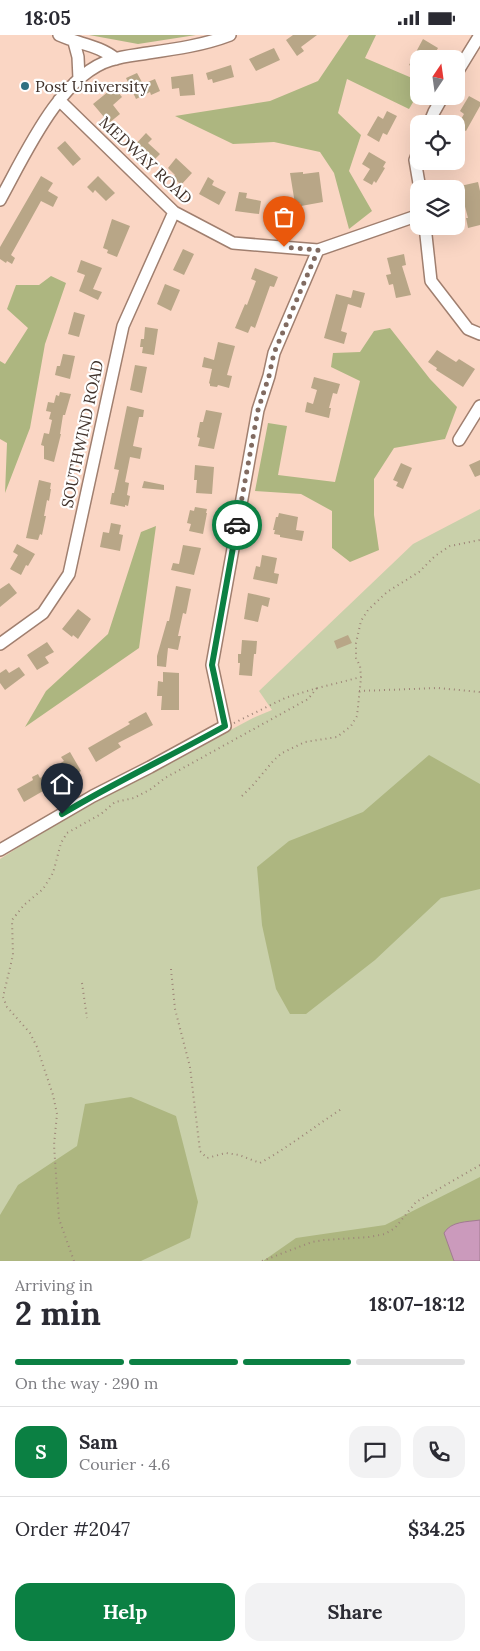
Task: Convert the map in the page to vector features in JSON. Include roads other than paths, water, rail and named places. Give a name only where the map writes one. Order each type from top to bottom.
[{"type":"street","points":[[59,35],[74,42],[93,46],[116,59]]},
{"type":"street","points":[[0,200],[59,100],[79,79],[96,67],[116,59],[183,48],[230,35]]},
{"type":"street","points":[[465,59],[480,35]]},
{"type":"street","points":[[74,42],[79,79]]},
{"type":"street","name":"MEDWAY ROAD","points":[[59,100],[174,212],[233,243],[318,250],[410,218]]},
{"type":"street","name":"SOUTHWIND ROAD","points":[[0,644],[43,613],[69,574],[122,326],[174,212]]},
{"type":"street","points":[[426,235],[431,281],[468,329],[480,334]]},
{"type":"street","points":[[0,850],[93,796],[225,726],[212,665],[258,410],[274,353],[318,250]]},
{"type":"street","points":[[459,440],[480,405]]},
{"type":"place","name":"Post University","points":[[25,86]]}]
